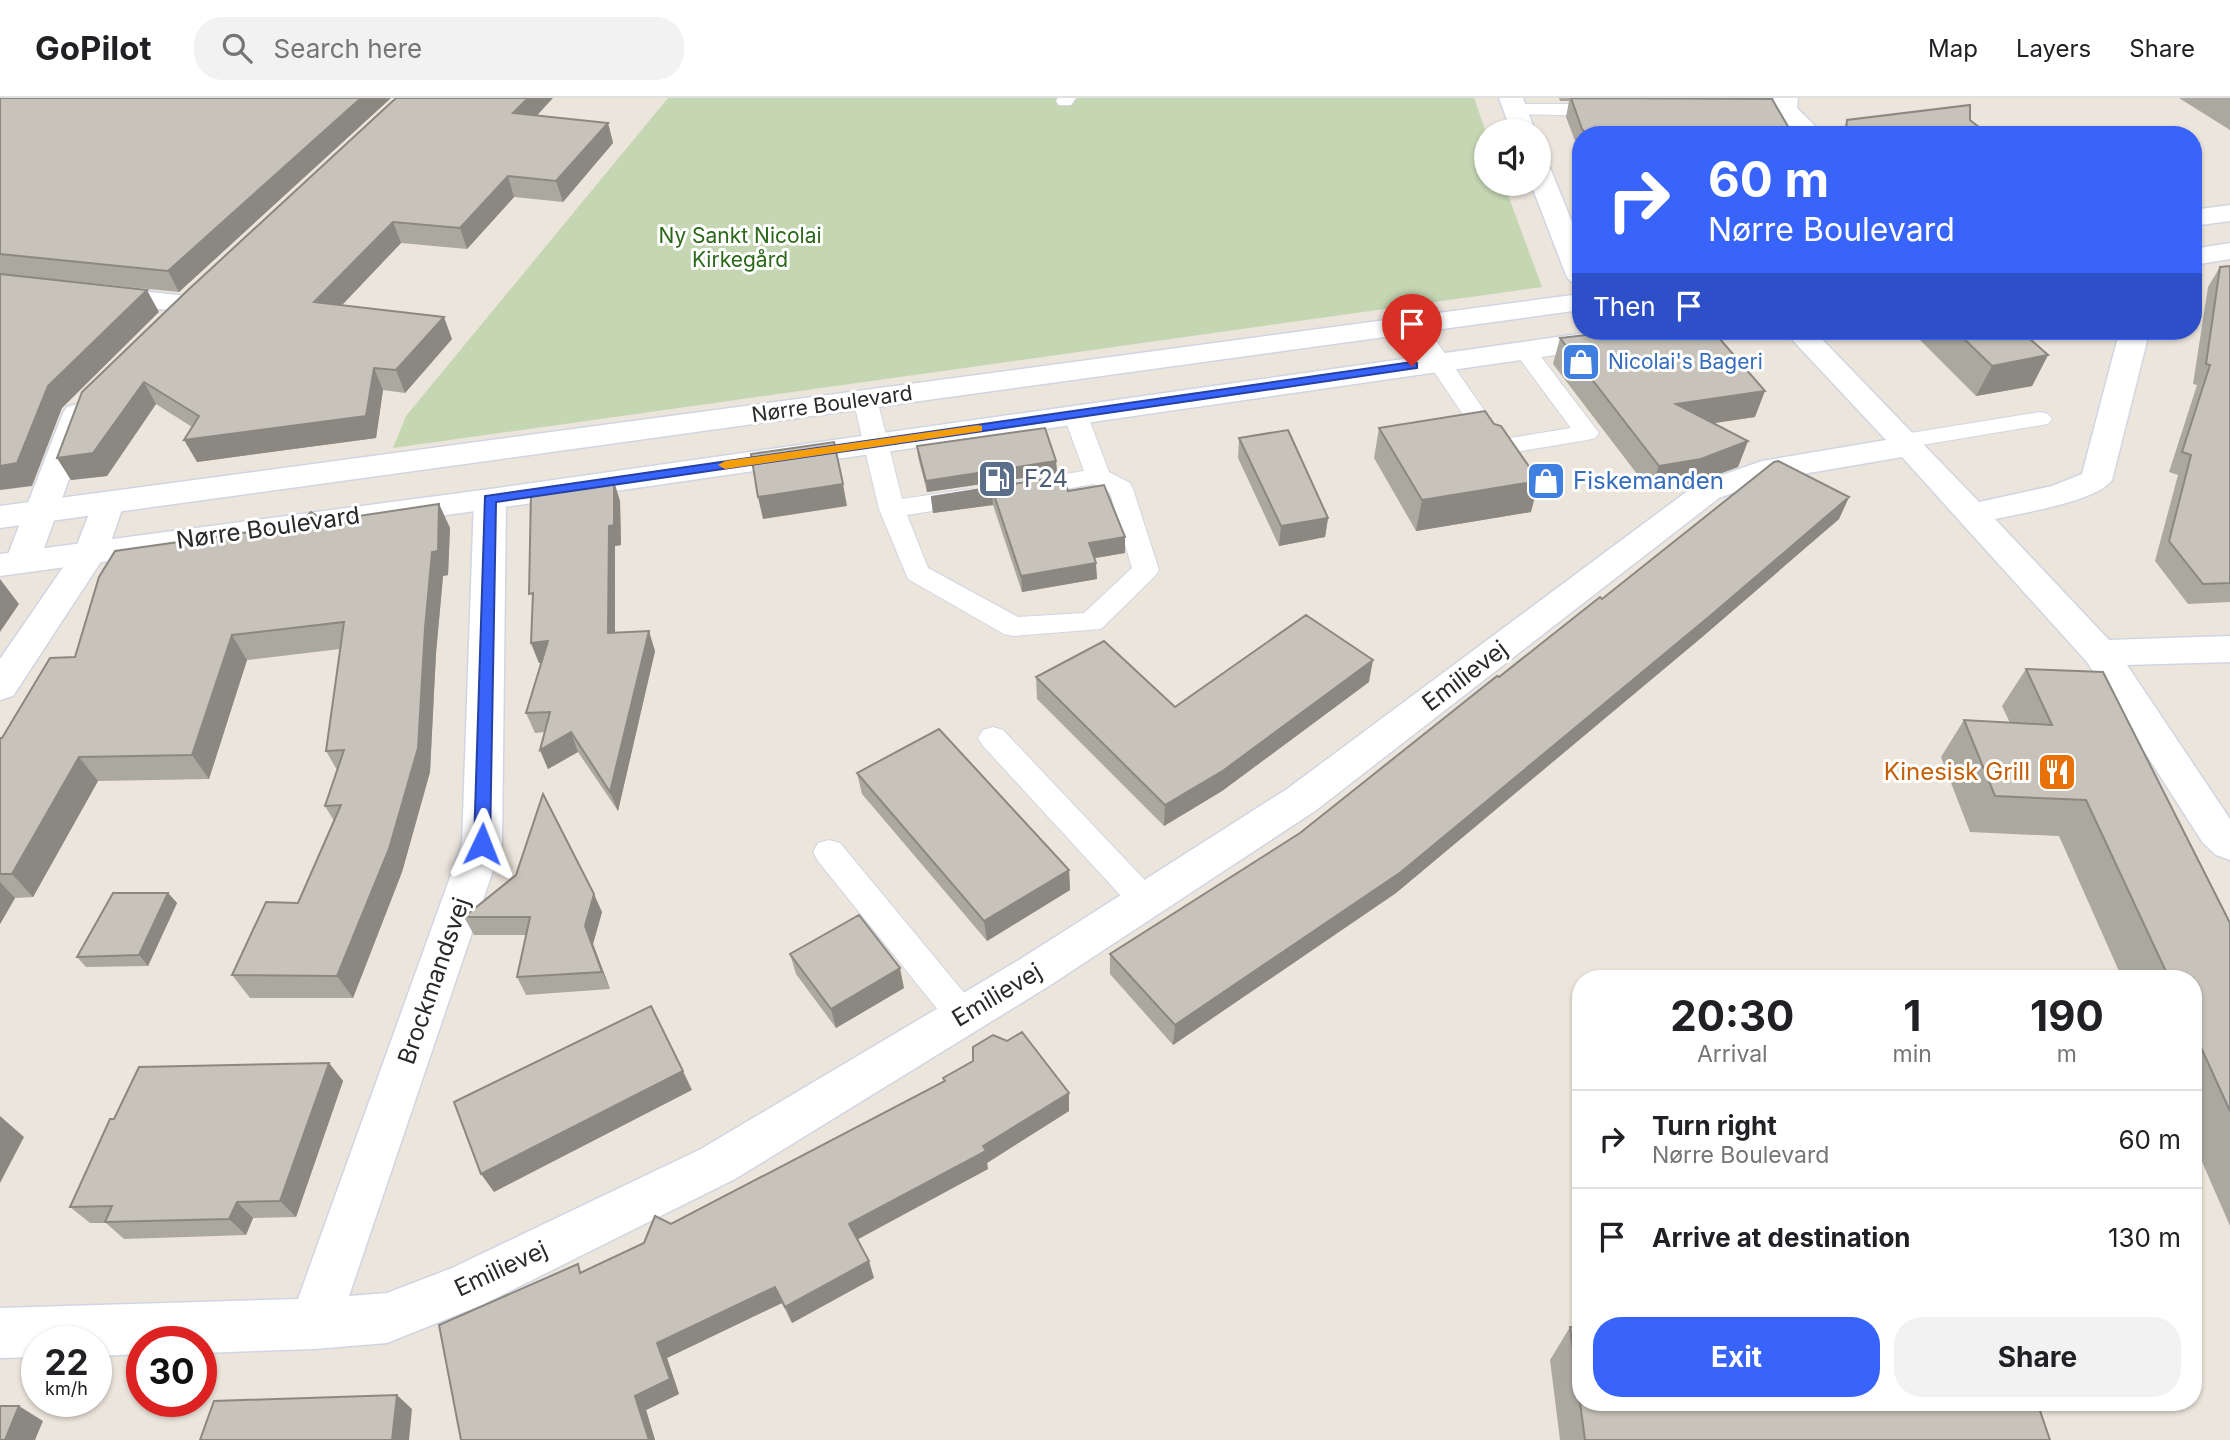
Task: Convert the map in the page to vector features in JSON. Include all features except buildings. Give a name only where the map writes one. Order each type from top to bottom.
[{"type":"street","points":[[1781,106],[1802,126]]},
{"type":"street","points":[[1548,196],[1572,255]]},
{"type":"street","points":[[2202,217],[2230,213]]},
{"type":"street","points":[[2202,256],[2230,251]]},
{"type":"street","points":[[0,284],[177,314],[207,285]]},
{"type":"street","name":"Nørre Boulevard","points":[[0,517],[1572,303]]},
{"type":"street","name":"Nørre Boulevard","points":[[11,564],[91,551],[490,499],[1581,340]]},
{"type":"street","points":[[1807,340],[1907,443],[2100,653],[2217,832],[2230,844]]},
{"type":"street","points":[[1972,514],[2061,494],[2096,480],[2132,341]]},
{"type":"street","points":[[11,564],[43,512],[79,410],[99,390]]},
{"type":"street","name":"Emilievej","points":[[0,1333],[314,1324],[387,1318],[466,1287],[718,1164],[1034,973],[1301,800],[1708,491],[1762,471],[1907,443]]},
{"type":"street","name":"Brockmandsvej","points":[[314,1324],[482,844],[490,499]]},
{"type":"street","points":[[0,687],[91,551],[108,503]]},
{"type":"street","points":[[2100,653],[2230,649]]},
{"type":"lane","points":[[1516,113],[1626,110]]},
{"type":"lane","points":[[1413,324],[1498,448],[1587,433],[1524,350]]},
{"type":"lane","points":[[865,399],[892,509],[917,573],[1014,627],[1091,622],[1146,570],[1121,489],[1098,477],[892,509]]},
{"type":"lane","points":[[1075,414],[1098,477]]},
{"type":"lane","points":[[1907,443],[2040,419]]},
{"type":"lane","points":[[993,738],[1145,901]]},
{"type":"lane","points":[[830,852],[963,1016]]},
{"type":"green space","name":"Ny Sankt Nicolai Kirkegård","points":[[668,98],[1474,98],[1481,119],[1474,119],[1474,196],[1508,196],[1542,287],[393,448],[406,416]]},
{"type":"slow traffic","points":[[725,465],[978,428]]},
{"type":"place","name":"Nicolai's Bageri","points":[[1581,362]]},
{"type":"place","name":"F24","points":[[997,479]]},
{"type":"place","name":"Fiskemanden","points":[[1546,481]]},
{"type":"place","name":"Kinesisk Grill","points":[[2057,772]]},
{"type":"route","points":[[482,844],[490,499],[1412,366]]}]
